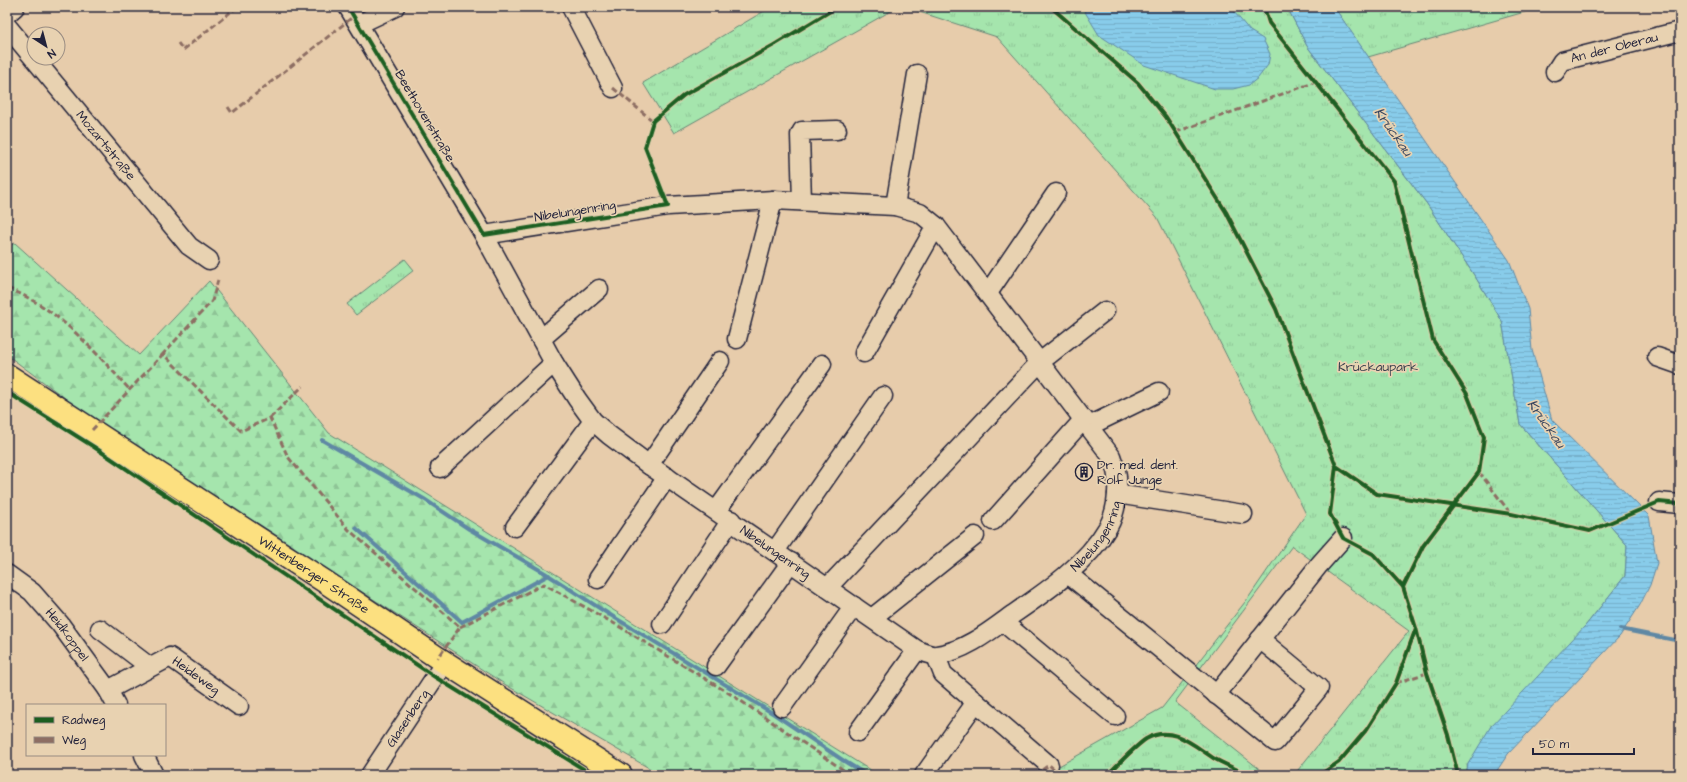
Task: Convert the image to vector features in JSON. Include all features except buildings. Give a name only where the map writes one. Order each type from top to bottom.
[{"type":"main road","name":"Wittenberger Straße","points":[[7,375],[324,581],[445,662],[621,775]]},
{"type":"street","points":[[7,14],[15,7]]},
{"type":"street","name":"Beethovenstraße","points":[[348,7],[484,235]]},
{"type":"street","points":[[359,24],[395,7]]},
{"type":"street","points":[[571,7],[613,88]]},
{"type":"street","name":"Mozartstraße","points":[[7,26],[189,246],[209,260]]},
{"type":"street","name":"An der Oberau","points":[[1555,72],[1562,60],[1680,31]]},
{"type":"street","points":[[895,206],[917,74]]},
{"type":"street","points":[[802,201],[800,135],[802,131],[837,130]]},
{"type":"street","points":[[988,293],[1056,193]]},
{"type":"street","points":[[737,339],[773,200]]},
{"type":"street","name":"Nibelungenring","points":[[773,200],[895,206],[920,213],[936,226],[1112,456],[1117,476],[1117,494],[1114,510],[1108,526],[1090,552],[1068,574],[1003,622],[959,649],[936,656],[917,650],[732,520],[649,465],[609,435],[593,420],[577,399],[554,363],[484,235],[668,206],[773,200]]},
{"type":"street","points":[[864,353],[936,226]]},
{"type":"street","points":[[541,339],[599,290]]},
{"type":"street","points":[[828,587],[1040,362],[1105,311]]},
{"type":"street","points":[[1657,357],[1680,365]]},
{"type":"street","points":[[649,465],[720,361]]},
{"type":"street","points":[[440,468],[554,363]]},
{"type":"street","points":[[717,510],[822,364]]},
{"type":"street","points":[[993,521],[1087,423],[1159,392]]},
{"type":"street","points":[[775,551],[883,396]]},
{"type":"street","points":[[515,527],[593,420]]},
{"type":"street","points":[[598,579],[667,477]]},
{"type":"street","points":[[1117,494],[1243,514]]},
{"type":"street","points":[[1659,502],[1680,504]]},
{"type":"street","points":[[662,624],[732,520]]},
{"type":"street","points":[[872,618],[975,536]]},
{"type":"street","points":[[1216,695],[1319,565],[1343,538]]},
{"type":"street","points":[[716,666],[791,562]]},
{"type":"street","name":"Heidkoppel","points":[[7,574],[32,592],[60,624],[112,698]]},
{"type":"street","points":[[1068,574],[1275,742],[1319,688],[1260,639]]},
{"type":"street","points":[[782,707],[854,606]]},
{"type":"street","points":[[1003,622],[1115,716]]},
{"type":"street","points":[[100,629],[150,667]]},
{"type":"street","points":[[858,732],[917,650]]},
{"type":"street","points":[[936,656],[943,674],[1049,766]]},
{"type":"street","name":"Heideweg","points":[[112,698],[150,667],[170,657],[239,706]]},
{"type":"street","name":"Glasenberg","points":[[370,775],[445,662]]},
{"type":"street","points":[[924,775],[976,702]]},
{"type":"street","points":[[144,756],[154,775]]},
{"type":"green space","points":[[771,7],[898,7],[674,133],[643,83]]},
{"type":"green space","name":"Krückaupark","points":[[904,7],[1287,7],[1307,46],[1427,204],[1476,278],[1502,321],[1520,424],[1627,545],[1625,576],[1586,625],[1468,764],[1466,775],[1294,775],[1409,631],[1292,546],[1175,702],[1267,775],[1043,775],[1162,708],[1249,597],[1306,514],[1157,217],[997,37]]},
{"type":"green space","points":[[1334,7],[1542,7],[1368,57]]},
{"type":"green space","points":[[15,243],[139,355],[209,281],[329,433],[878,775],[661,775],[506,685],[85,413],[7,355],[7,247]]},
{"type":"green space","points":[[405,259],[414,270],[356,315],[347,304]]},
{"type":"water","points":[[1082,7],[1230,7],[1250,31],[1263,39],[1270,54],[1268,65],[1258,78],[1249,85],[1233,89],[1215,89],[1144,65],[1099,35]]},
{"type":"water","name":"Krückau","points":[[1287,7],[1334,7],[1509,260],[1528,309],[1532,350],[1552,420],[1649,516],[1657,563],[1650,585],[1640,605],[1620,636],[1508,754],[1494,775],[1466,775],[1468,764],[1491,726],[1586,625],[1625,576],[1627,545],[1520,424],[1502,321],[1476,278],[1427,204],[1307,46]]},
{"type":"waterway","points":[[322,440],[424,499],[469,529],[545,573],[607,613],[774,714],[867,775]]},
{"type":"waterway","points":[[356,528],[462,622],[549,575]]},
{"type":"waterway","points":[[1620,629],[1680,641]]},
{"type":"marked path","points":[[178,43],[183,50],[237,7]]},
{"type":"marked path","points":[[228,107],[232,113],[354,16]]},
{"type":"marked path","points":[[1176,132],[1316,82]]},
{"type":"marked path","points":[[613,88],[653,121]]},
{"type":"marked path","points":[[218,280],[212,301],[163,354],[241,431],[270,418],[288,457],[349,530],[460,627],[438,658]]},
{"type":"marked path","points":[[7,288],[43,307],[59,319],[88,345],[130,390]]},
{"type":"marked path","points":[[92,430],[163,354]]},
{"type":"marked path","points":[[270,418],[303,386]]},
{"type":"marked path","points":[[1479,472],[1511,514]]},
{"type":"marked path","points":[[460,627],[544,584],[615,624],[732,695],[851,775]]},
{"type":"marked path","points":[[1396,683],[1427,673]]},
{"type":"marked path","points":[[1035,775],[1049,765],[1061,775]]},
{"type":"cycle path","points":[[348,7],[484,235],[668,206],[645,147],[653,121],[684,95],[774,45],[837,7]]},
{"type":"cycle path","points":[[1051,7],[1138,83],[1166,117],[1226,212],[1276,309],[1336,466],[1330,514],[1343,538],[1373,554],[1403,587],[1416,628],[1427,673],[1448,735],[1458,775]]},
{"type":"cycle path","points":[[1264,7],[1269,23],[1394,181],[1433,340],[1467,394],[1484,437],[1479,472],[1423,546],[1403,587]]},
{"type":"cycle path","points":[[7,392],[94,447],[435,677],[593,775]]},
{"type":"cycle path","points":[[1336,466],[1377,494],[1511,514],[1590,531],[1659,502],[1680,504]]},
{"type":"cycle path","points":[[1320,775],[1339,762],[1367,729],[1396,683],[1416,628]]},
{"type":"cycle path","points":[[1107,775],[1141,742],[1156,735],[1165,734],[1182,738],[1215,759],[1249,775]]},
{"type":"place","name":"Dr. med. dent. Rolf Junge","points":[[1084,472]]}]
